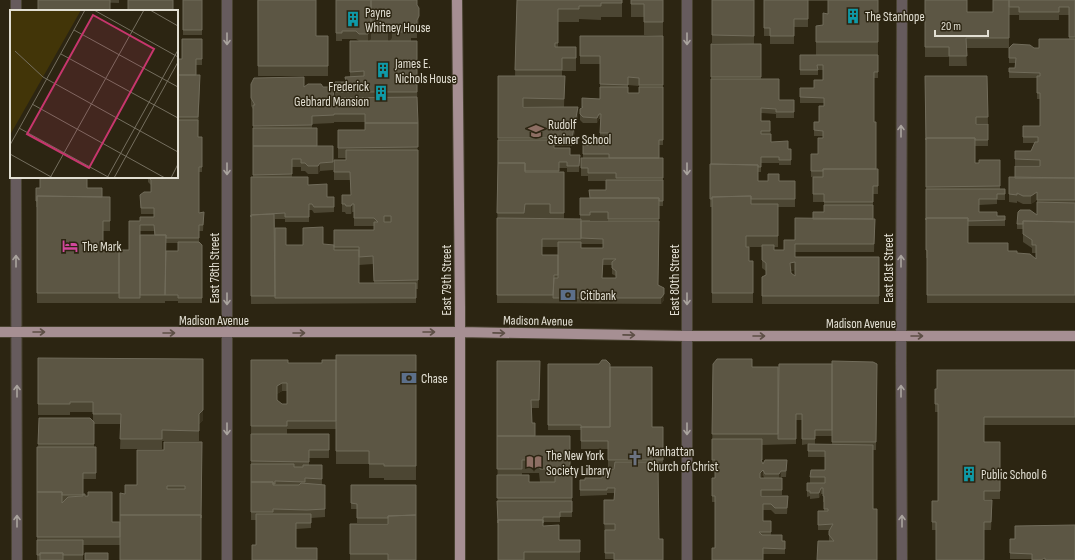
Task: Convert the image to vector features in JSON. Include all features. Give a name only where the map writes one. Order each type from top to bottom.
[{"type":"main road","name":"East 79th Street","points":[[457,0],[460,332],[460,560]]},
{"type":"main road","name":"Madison Avenue","points":[[0,332],[460,332],[687,336],[1075,336]]},
{"type":"street","name":"East 78th Street","points":[[227,0],[227,560]]},
{"type":"street","name":"East 80th Street","points":[[687,0],[688,560]]},
{"type":"street","name":"East 81st Street","points":[[902,0],[902,560]]},
{"type":"street","points":[[16,178],[17,560]]},
{"type":"building","points":[[38,0],[110,0],[110,10],[38,10]]},
{"type":"building","points":[[128,0],[173,0],[173,10],[128,10]]},
{"type":"building","points":[[183,0],[202,0],[202,30],[183,30]]},
{"type":"building","points":[[258,0],[316,0],[316,36],[328,36],[328,66],[258,66]]},
{"type":"building","name":"Payne Whitney House","points":[[336,0],[371,0],[371,31],[368,34],[359,34],[356,31],[342,31],[342,33],[336,33]]},
{"type":"building","points":[[371,0],[417,0],[419,16],[417,24],[411,24],[411,32],[392,32],[392,25],[388,29],[373,29],[371,25]]},
{"type":"building","points":[[517,0],[622,0],[622,3],[601,3],[601,6],[579,6],[579,9],[558,9],[558,43],[555,43],[555,47],[576,47],[576,58],[562,58],[562,70],[515,70]]},
{"type":"building","points":[[631,0],[663,0],[663,22],[644,22],[644,4],[631,4]]},
{"type":"building","points":[[712,0],[754,0],[754,36],[712,35]]},
{"type":"building","points":[[764,0],[808,0],[808,19],[794,19],[794,36],[770,36],[770,28],[764,28]]},
{"type":"building","name":"The Stanhope","points":[[828,0],[878,0],[878,42],[816,42],[816,26],[823,25],[823,13],[828,14]]},
{"type":"building","points":[[925,0],[967,0],[967,12],[993,12],[993,0],[1009,0],[1009,38],[966,38],[967,56],[949,56],[949,47],[925,47]]},
{"type":"building","points":[[1009,0],[1075,0],[1075,37],[1069,37],[1069,7],[1059,7],[1059,12],[1019,12],[1019,7],[1009,7]]},
{"type":"building","points":[[580,36],[663,36],[663,85],[639,85],[639,78],[628,77],[628,85],[600,84],[600,56],[580,56]]},
{"type":"building","points":[[182,39],[202,39],[202,59],[196,59],[196,75],[178,75],[178,59],[182,59]]},
{"type":"building","points":[[1039,39],[1075,39],[1075,178],[1015,178],[1015,166],[1040,166],[1040,160],[1015,159],[1015,151],[1031,151],[1035,142],[1038,142],[1038,137],[1023,137],[1023,126],[1040,126],[1040,93],[1037,93],[1037,76],[1040,76],[1040,73],[1009,72],[1009,68],[1015,68],[1016,58],[1009,58],[1009,48],[1013,44],[1030,45],[1034,48],[1039,48]]},
{"type":"building","points":[[350,41],[417,41],[417,92],[335,92],[335,82],[346,82],[345,77],[364,76],[364,71],[350,72]]},
{"type":"building","points":[[711,44],[761,44],[761,77],[711,77]]},
{"type":"building","points":[[800,55],[878,55],[878,72],[874,72],[876,169],[823,169],[823,171],[811,171],[811,154],[818,154],[818,138],[823,138],[823,131],[814,130],[814,122],[819,122],[819,106],[824,106],[824,98],[800,97],[800,88],[814,88],[814,80],[823,80],[823,65],[817,65],[818,70],[800,70]]},
{"type":"building","points":[[178,75],[200,75],[198,117],[178,117]]},
{"type":"building","points":[[498,76],[565,76],[564,99],[523,98],[523,107],[578,107],[572,138],[498,138]]},
{"type":"building","points":[[925,76],[987,76],[988,117],[976,117],[976,124],[988,124],[988,140],[975,140],[975,138],[926,138],[926,140]]},
{"type":"building","points":[[304,77],[304,87],[308,84],[321,84],[323,87],[333,87],[334,98],[417,97],[418,123],[365,123],[365,114],[334,114],[312,116],[312,125],[253,126],[253,105],[255,105],[251,98],[251,84],[254,78]]},
{"type":"building","points":[[711,79],[779,79],[779,100],[794,100],[794,112],[776,112],[776,109],[761,108],[761,121],[770,121],[770,131],[761,131],[761,134],[771,134],[771,142],[788,141],[788,149],[791,149],[791,160],[779,160],[779,157],[761,157],[761,167],[758,167],[758,165],[711,164]]},
{"type":"building","points":[[600,87],[628,87],[628,93],[639,93],[639,87],[663,87],[663,140],[659,140],[659,158],[609,158],[609,154],[583,154],[583,145],[609,145],[609,133],[600,133],[601,114],[599,114],[597,118],[583,117],[580,114],[580,109],[583,107],[582,98],[600,99]]},
{"type":"building","points":[[178,120],[198,120],[198,137],[202,137],[202,167],[199,167],[199,213],[204,212],[203,225],[199,225],[199,238],[166,238],[166,235],[155,235],[154,225],[140,225],[140,298],[119,298],[119,250],[129,250],[129,221],[140,221],[140,217],[154,217],[154,208],[141,208],[140,195],[144,192],[151,192],[151,180],[149,178],[178,178]]},
{"type":"building","points":[[365,123],[418,123],[418,147],[338,148],[338,130],[365,130]]},
{"type":"building","points":[[253,128],[317,128],[317,146],[253,146]]},
{"type":"building","points":[[926,138],[975,138],[975,163],[979,163],[979,160],[1000,160],[1000,186],[926,187]]},
{"type":"building","points":[[498,140],[554,140],[554,148],[570,148],[570,155],[580,155],[579,166],[567,166],[567,162],[559,162],[559,171],[525,171],[525,163],[498,163]]},
{"type":"building","points":[[253,146],[333,146],[333,162],[320,163],[318,166],[308,166],[305,163],[301,163],[301,159],[292,159],[292,174],[253,175]]},
{"type":"building","points":[[346,150],[418,150],[418,280],[374,281],[373,256],[359,257],[359,247],[334,247],[334,230],[374,230],[374,222],[378,222],[374,218],[354,218],[354,204],[351,206],[346,206],[345,204],[342,204],[342,195],[351,195],[350,172],[334,172],[334,160],[346,160]],"holes":[[[384,216],[391,216],[391,222],[384,222]]]},
{"type":"building","points":[[581,158],[663,158],[663,178],[616,178],[616,173],[588,173],[588,168],[581,168]]},
{"type":"building","points":[[498,163],[525,163],[525,172],[564,172],[564,213],[550,213],[550,204],[525,204],[524,213],[497,213]]},
{"type":"building","points":[[710,164],[758,165],[758,181],[768,181],[768,174],[779,174],[779,181],[795,181],[795,199],[751,199],[751,196],[712,197],[712,199],[710,199]]},
{"type":"building","points":[[823,169],[878,169],[878,186],[873,186],[873,202],[824,202],[824,194],[813,194],[813,177],[823,177]]},
{"type":"building","points":[[251,177],[308,177],[308,185],[327,184],[327,197],[334,197],[334,207],[314,207],[312,204],[309,204],[309,217],[285,217],[285,213],[251,215]]},
{"type":"building","points":[[1009,177],[1075,178],[1075,200],[1037,200],[1037,192],[1031,196],[1023,196],[1017,193],[1017,195],[1009,194]]},
{"type":"building","points":[[40,178],[87,178],[87,188],[102,188],[102,197],[37,196],[36,201],[36,188],[40,188]]},
{"type":"building","points":[[606,180],[663,180],[663,201],[659,201],[659,198],[590,198],[589,190],[606,190]]},
{"type":"building","points":[[926,189],[1005,189],[1005,194],[997,194],[997,199],[979,199],[979,212],[997,212],[997,216],[1005,216],[1005,220],[968,221],[968,218],[926,218]]},
{"type":"building","name":"The Mark","points":[[37,196],[110,197],[110,221],[103,221],[103,250],[119,250],[119,293],[37,293]]},
{"type":"building","points":[[751,196],[751,204],[778,204],[778,236],[746,236],[746,247],[749,247],[749,261],[753,261],[753,293],[712,293],[712,197]]},
{"type":"building","points":[[580,198],[659,198],[659,219],[608,219],[608,212],[590,212],[590,215],[580,215]]},
{"type":"building","points":[[1037,202],[1075,203],[1075,222],[1023,221],[1023,224],[1017,224],[1018,212],[1020,210],[1030,210],[1037,215]]},
{"type":"building","points":[[824,205],[873,205],[873,219],[813,219],[813,212],[824,212]]},
{"type":"building","points":[[274,214],[275,296],[251,296],[251,215]]},
{"type":"building","points":[[497,218],[581,219],[581,239],[542,239],[542,255],[558,255],[558,275],[554,275],[553,295],[497,295]]},
{"type":"building","points":[[795,218],[875,219],[874,244],[795,244],[795,257],[879,257],[879,296],[762,296],[762,277],[766,275],[766,263],[762,260],[762,245],[774,245],[774,250],[784,250],[784,240],[795,240]],"holes":[[[795,262],[795,276],[791,273],[790,263]]]},
{"type":"building","points":[[926,218],[968,218],[968,243],[1008,243],[1008,251],[1017,251],[1017,253],[1030,254],[1036,259],[1036,245],[1032,245],[1032,240],[1023,234],[1023,221],[1075,222],[1075,295],[927,295]]},
{"type":"building","points":[[581,221],[659,221],[658,285],[664,288],[664,294],[661,298],[553,298],[554,278],[558,278],[558,242],[581,242],[581,248],[603,248],[603,239],[581,238]],"holes":[[[603,259],[616,259],[612,262],[612,268],[616,271],[616,278],[602,278]]]},
{"type":"building","points":[[323,227],[323,244],[334,245],[334,250],[359,250],[359,283],[416,283],[416,298],[275,298],[275,228],[286,228],[286,245],[303,245],[303,228]]},
{"type":"building","points":[[140,235],[166,235],[165,295],[140,295]]},
{"type":"building","points":[[178,242],[199,242],[202,245],[202,298],[178,298],[178,295],[165,295],[166,251],[178,251]]},
{"type":"building","points":[[336,355],[416,355],[416,466],[384,466],[384,464],[369,464],[369,451],[336,451]]},
{"type":"building","points":[[38,358],[203,359],[203,410],[199,414],[199,431],[162,430],[162,439],[120,439],[121,414],[93,414],[93,402],[38,404]]},
{"type":"building","points":[[717,359],[752,359],[752,367],[778,367],[778,434],[712,434],[713,364]]},
{"type":"building","points":[[251,360],[288,360],[288,363],[322,363],[322,360],[336,360],[336,421],[287,421],[287,426],[251,426]],"holes":[[[282,383],[287,383],[287,404],[282,404],[277,400],[277,386]]]},
{"type":"building","points":[[602,360],[606,360],[610,364],[610,427],[581,427],[581,425],[548,425],[548,364],[599,364]]},
{"type":"building","points":[[497,361],[540,361],[539,400],[531,400],[532,423],[535,423],[535,436],[497,436]]},
{"type":"building","points":[[832,361],[873,362],[877,364],[876,442],[832,442]]},
{"type":"building","points":[[779,364],[832,364],[832,430],[815,430],[815,439],[802,439],[802,414],[796,414],[796,439],[778,439]]},
{"type":"building","points":[[610,367],[652,367],[652,427],[663,427],[663,460],[608,460],[608,441],[581,441],[581,427],[610,427]]},
{"type":"building","name":"Public School 6","points":[[937,370],[1075,370],[1075,417],[984,417],[984,442],[1000,442],[1000,491],[984,491],[984,500],[992,500],[991,522],[984,522],[984,560],[936,560],[936,522],[932,522],[932,501],[938,501],[938,404],[935,404]]},
{"type":"building","points":[[39,418],[90,418],[94,422],[94,444],[38,444]]},
{"type":"building","points":[[251,434],[329,434],[329,450],[309,450],[309,462],[251,461]]},
{"type":"building","points":[[497,436],[570,436],[570,469],[540,469],[539,460],[522,460],[522,469],[497,469]]},
{"type":"building","points":[[712,439],[762,439],[761,460],[763,464],[765,460],[787,460],[786,471],[781,471],[779,474],[765,474],[763,470],[760,473],[760,478],[782,478],[782,490],[761,490],[761,496],[788,496],[787,508],[775,508],[771,504],[763,504],[763,521],[771,521],[771,532],[759,532],[762,535],[782,535],[782,541],[785,541],[785,549],[763,548],[763,560],[712,560],[712,548],[715,548],[715,496],[712,496],[712,478],[715,478],[715,460],[712,460]]},
{"type":"building","points":[[164,442],[202,442],[201,518],[201,515],[120,515],[120,493],[125,494],[125,485],[137,485],[137,450],[164,450]],"holes":[[[167,486],[185,486],[185,489],[167,489]]]},
{"type":"building","points":[[808,444],[873,445],[873,509],[877,509],[877,560],[817,560],[818,541],[834,541],[829,535],[829,531],[833,524],[818,525],[818,511],[828,511],[828,509],[824,509],[823,488],[821,488],[819,493],[810,493],[810,491],[807,491],[807,483],[825,483],[825,477],[810,477],[811,470],[825,470],[825,451],[808,451]]},
{"type":"building","points":[[37,447],[96,447],[96,473],[83,473],[83,495],[62,495],[62,492],[37,492]]},
{"type":"building","points":[[615,462],[658,462],[659,539],[663,539],[663,560],[614,560],[614,553],[605,553],[605,530],[615,530],[615,524],[604,524],[604,500],[614,500],[615,488],[607,488],[607,490],[580,490],[580,480],[585,480],[585,478],[602,478],[603,469],[614,469]]},
{"type":"building","points":[[251,464],[294,464],[294,467],[303,467],[303,465],[322,465],[322,479],[305,478],[305,482],[275,481],[275,484],[273,484],[273,482],[251,482]]},
{"type":"building","points":[[497,475],[529,475],[529,482],[555,482],[555,475],[572,475],[572,498],[497,498]]},
{"type":"building","points":[[251,482],[273,482],[273,485],[299,485],[301,483],[325,485],[325,509],[273,509],[273,512],[251,512]]},
{"type":"building","points":[[351,485],[416,485],[416,515],[388,516],[388,518],[357,518],[357,504],[351,503]]},
{"type":"building","points":[[37,492],[62,492],[62,503],[68,497],[83,496],[83,494],[88,496],[88,492],[112,492],[112,522],[120,522],[120,537],[37,537]]},
{"type":"building","points":[[497,501],[572,501],[572,512],[560,512],[560,517],[543,517],[543,520],[498,520],[498,523]]},
{"type":"building","points":[[256,514],[311,514],[311,523],[296,523],[296,548],[317,548],[317,560],[252,560],[252,545],[256,545]]},
{"type":"building","points":[[120,515],[201,515],[201,560],[120,560]]},
{"type":"building","points":[[416,515],[416,560],[388,560],[388,554],[350,554],[350,524],[388,524],[388,516]]},
{"type":"building","points":[[498,520],[543,520],[543,526],[559,525],[559,540],[580,540],[580,552],[524,552],[524,560],[498,560]]},
{"type":"building","points":[[1075,525],[1075,560],[1045,560],[1045,558],[1041,560],[1032,560],[1032,554],[1010,553],[1010,539],[1015,539],[1015,526]]},
{"type":"building","points":[[37,540],[83,540],[83,555],[40,553],[40,555],[37,555]]},
{"type":"building","points":[[40,553],[63,553],[63,560],[40,560]]},
{"type":"building","points":[[85,553],[108,553],[108,560],[85,560]]},
{"type":"place","name":"The Stanhope","points":[[853,16]]},
{"type":"place","name":"Payne Whitney House","points":[[353,19]]},
{"type":"place","name":"James E. Nichols House","points":[[383,70]]},
{"type":"place","name":"Frederick Gebhard Mansion","points":[[381,93]]},
{"type":"place","name":"Rudolf Steiner School","points":[[536,131]]},
{"type":"place","name":"The Mark","points":[[70,246]]},
{"type":"place","name":"Citibank","points":[[568,295]]},
{"type":"place","name":"Chase","points":[[409,378]]},
{"type":"place","name":"Manhattan Church of Christ","points":[[635,458]]},
{"type":"place","name":"The New York Society Library","points":[[534,462]]},
{"type":"place","name":"Public School 6","points":[[969,474]]}]
